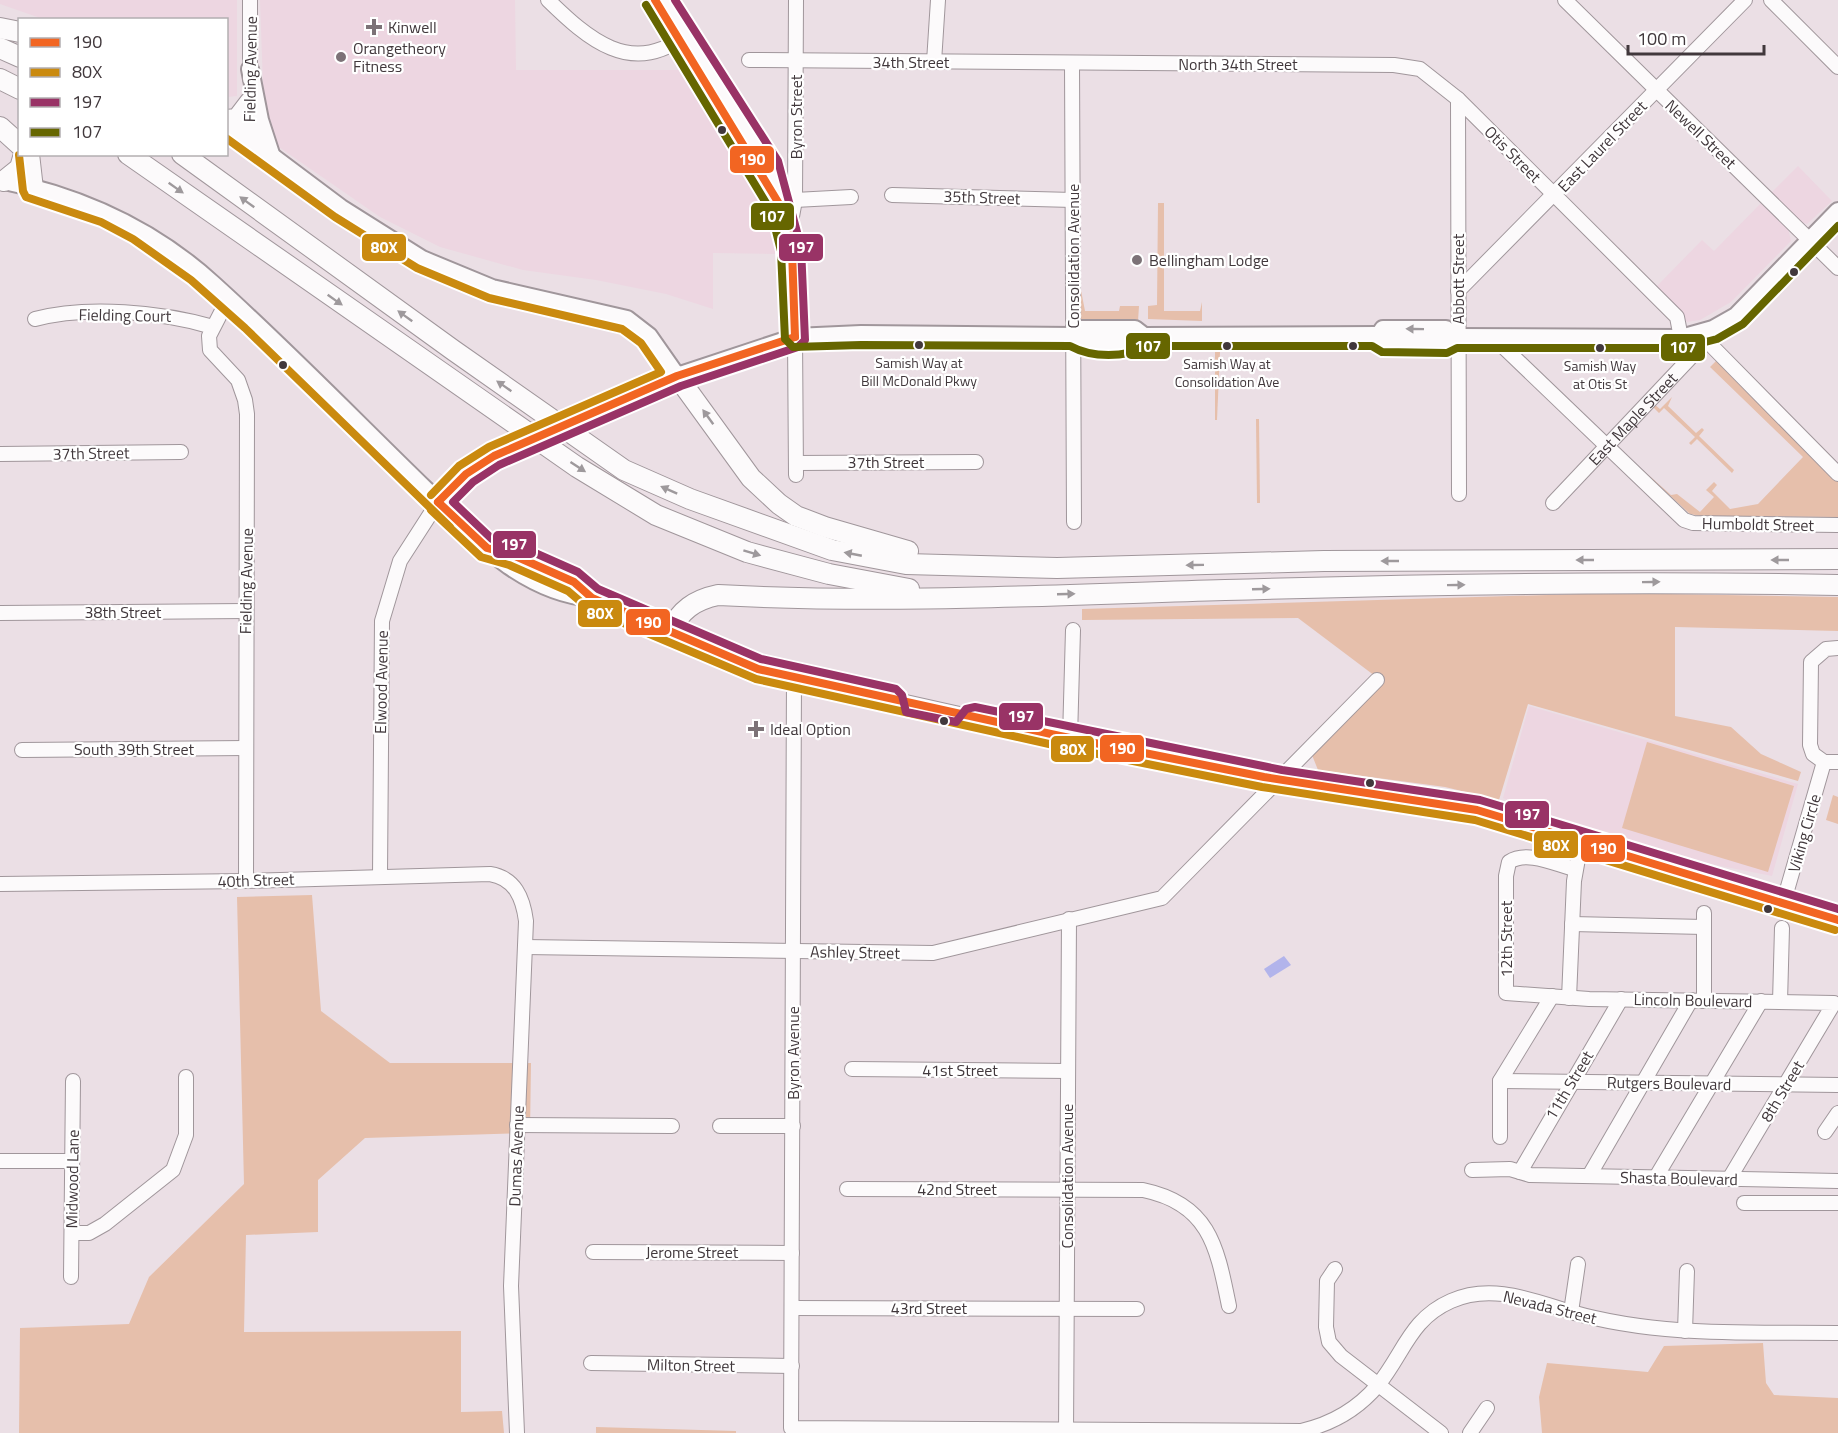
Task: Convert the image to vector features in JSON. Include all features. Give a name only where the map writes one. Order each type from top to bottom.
[{"type":"highway","points":[[0,28],[18,32]]},
{"type":"highway","points":[[0,48],[18,56]]},
{"type":"highway","points":[[0,80],[18,88]]},
{"type":"highway","points":[[228,120],[237,119],[250,102]]},
{"type":"highway","points":[[228,126],[249,139]]},
{"type":"highway","points":[[0,127],[18,143]]},
{"type":"highway","points":[[2,181],[20,168],[25,156]]},
{"type":"highway","points":[[26,156],[33,189]]},
{"type":"highway","points":[[131,156],[577,467],[656,515],[747,552],[829,574],[887,587],[958,595],[1007,596]]},
{"type":"highway","points":[[185,156],[624,470],[690,499],[832,550],[906,564],[1057,568],[1324,561],[1838,560]]},
{"type":"highway","points":[[677,376],[751,478],[764,492],[796,516],[898,550],[960,560],[1057,568]]},
{"type":"highway","points":[[669,632],[677,617],[689,606],[701,598],[718,596],[862,600],[1337,586],[1648,582],[1838,585]]},
{"type":"main road","points":[[655,0],[682,37]]},
{"type":"main road","points":[[663,0],[759,172],[771,183],[789,233],[795,279],[795,337]]},
{"type":"main road","points":[[250,69],[260,120],[272,157]]},
{"type":"main road","points":[[249,139],[341,208],[422,259],[492,288],[627,319],[649,336],[677,376]]},
{"type":"main road","points":[[2,181],[74,199],[133,227],[183,260],[228,299],[438,502],[509,566],[569,596],[592,598],[669,632]]},
{"type":"main road","points":[[438,502],[466,474],[494,456],[677,376],[795,337],[861,334],[1073,336],[1082,343],[1135,343],[1144,336],[1379,335],[1382,342],[1446,343],[1456,337],[1681,338],[1700,334],[1736,316],[1838,211]]},
{"type":"street","name":"Fielding Avenue","points":[[249,139],[250,0]]},
{"type":"street","points":[[548,0],[578,30],[609,48],[636,53],[651,51],[682,37]]},
{"type":"street","name":"Byron Street","points":[[789,233],[795,200],[796,0]]},
{"type":"street","points":[[934,62],[938,0]]},
{"type":"street","name":"Newell Street","points":[[1565,0],[1838,268]]},
{"type":"street","name":"East Laurel Street","points":[[1458,291],[1745,0]]},
{"type":"street","points":[[1771,0],[1838,67]]},
{"type":"street","name":"34th Street","points":[[749,60],[1072,63]]},
{"type":"street","name":"North 34th Street","points":[[1072,63],[1404,65]]},
{"type":"street","name":"Consolidation Avenue","points":[[1072,63],[1074,522]]},
{"type":"street","name":"Otis Street","points":[[1404,65],[1427,74],[1458,99],[1677,317],[1681,338]]},
{"type":"street","name":"Abbott Street","points":[[1458,99],[1456,337],[1459,495]]},
{"type":"street","name":"35th Street","points":[[892,195],[1072,200]]},
{"type":"street","points":[[795,200],[851,197]]},
{"type":"street","points":[[213,327],[228,299]]},
{"type":"street","name":"Fielding Court","points":[[35,319],[53,314],[128,313],[179,316],[213,327]]},
{"type":"street","name":"Fielding Avenue","points":[[213,327],[209,336],[210,350],[238,380],[245,400],[249,453],[246,611],[246,881]]},
{"type":"street","points":[[1700,334],[1838,474]]},
{"type":"street","name":"East Maple Street","points":[[1553,503],[1690,357],[1700,334]]},
{"type":"street","name":"37th Street","points":[[795,337],[796,469],[976,462]]},
{"type":"street","points":[[1493,337],[1607,446]]},
{"type":"street","name":"Humboldt Street","points":[[1607,446],[1680,517],[1693,523],[1838,525]]},
{"type":"street","name":"37th Street","points":[[0,454],[181,452]]},
{"type":"street","name":"Elwood Avenue","points":[[380,876],[382,621],[400,561],[438,502]]},
{"type":"street","name":"38th Street","points":[[0,613],[246,611]]},
{"type":"street","points":[[1070,738],[1073,630]]},
{"type":"street","points":[[669,632],[759,669],[1070,738],[1280,780],[1477,810],[1838,921]]},
{"type":"street","name":"Viking Circle","points":[[1783,904],[1831,762],[1813,754],[1810,746],[1812,662],[1826,650],[1838,648]]},
{"type":"street","name":"Byron Avenue","points":[[791,1428],[794,677]]},
{"type":"street","points":[[1280,780],[1377,680]]},
{"type":"street","name":"South 39th Street","points":[[22,750],[246,748]]},
{"type":"street","name":"Ashley Street","points":[[525,947],[933,953],[1162,898],[1280,780]]},
{"type":"street","points":[[1569,998],[1575,869],[1581,842]]},
{"type":"street","name":"12th Street","points":[[1552,996],[1506,993],[1506,876],[1509,862],[1516,857],[1527,857],[1575,869]]},
{"type":"street","name":"40th Street","points":[[0,884],[246,881],[490,874],[510,882]]},
{"type":"street","name":"Dumas Avenue","points":[[510,882],[524,908],[525,947],[511,1287],[517,1433]]},
{"type":"street","name":"Consolidation Avenue","points":[[1066,1431],[1069,919]]},
{"type":"street","points":[[1572,924],[1704,920],[1698,1000],[1643,1083],[1589,1176]]},
{"type":"street","points":[[1779,1002],[1782,928]]},
{"type":"street","points":[[1500,1137],[1500,1081],[1552,996]]},
{"type":"street","name":"Lincoln Boulevard","points":[[1552,996],[1834,1003]]},
{"type":"street","name":"11th Street","points":[[1520,1172],[1621,999]]},
{"type":"street","points":[[1656,1177],[1761,1001]]},
{"type":"street","name":"8th Street","points":[[1730,1179],[1834,1003]]},
{"type":"street","name":"41st Street","points":[[852,1069],[1068,1071]]},
{"type":"street","points":[[72,1233],[88,1233],[105,1224],[173,1170],[186,1135],[186,1077]]},
{"type":"street","name":"Midwood Lane","points":[[71,1277],[73,1081]]},
{"type":"street","name":"Rutgers Boulevard","points":[[1500,1081],[1838,1086]]},
{"type":"street","points":[[1825,1132],[1838,1113]]},
{"type":"street","points":[[518,1125],[672,1126]]},
{"type":"street","points":[[720,1126],[793,1126]]},
{"type":"street","points":[[0,1161],[72,1161]]},
{"type":"street","name":"Shasta Boulevard","points":[[1472,1170],[1510,1169],[1530,1175],[1838,1181]]},
{"type":"street","name":"42nd Street","points":[[848,1189],[1143,1190],[1157,1193],[1183,1206],[1205,1227],[1214,1243],[1229,1306]]},
{"type":"street","points":[[1744,1203],[1838,1203]]},
{"type":"street","name":"Jerome Street","points":[[593,1252],[792,1253]]},
{"type":"street","points":[[1571,1312],[1578,1264]]},
{"type":"street","points":[[1335,1269],[1327,1281],[1326,1327],[1329,1342],[1341,1356],[1441,1433]]},
{"type":"street","points":[[1685,1331],[1687,1271]]},
{"type":"street","name":"Nevada Street","points":[[791,1428],[1301,1431],[1323,1426],[1341,1418],[1378,1385],[1413,1329],[1433,1310],[1453,1300],[1476,1293],[1499,1293],[1641,1327],[1685,1331],[1838,1333]]},
{"type":"street","name":"43rd Street","points":[[792,1308],[1137,1309]]},
{"type":"street","name":"Milton Street","points":[[591,1363],[792,1366]]},
{"type":"street","points":[[1470,1433],[1487,1408]]},
{"type":"shaded area","points":[[0,0],[237,0],[237,96],[228,97],[228,18],[40,18],[0,4]]},
{"type":"shaded area","points":[[260,0],[515,0],[516,70],[684,70],[756,187],[778,254],[713,253],[713,309],[666,294],[596,280],[523,270],[440,247],[380,217],[273,143],[264,114]]},
{"type":"shaded area","points":[[1798,166],[1832,201],[1807,224],[1791,219],[1768,196]]},
{"type":"shaded area","points":[[1763,201],[1787,224],[1791,241],[1731,302],[1700,320],[1687,322],[1656,287],[1702,240],[1714,251]]},
{"type":"shaded area","points":[[1158,203],[1164,203],[1164,311],[1200,311],[1202,302],[1202,321],[1148,319],[1148,306],[1157,305]]},
{"type":"shaded area","points":[[1079,280],[1085,311],[1119,311],[1120,306],[1139,306],[1138,321],[1080,321]]},
{"type":"shaded area","points":[[1215,352],[1220,352],[1217,420],[1215,420]]},
{"type":"shaded area","points":[[1716,361],[1838,481],[1838,517],[1690,514],[1618,448],[1671,495],[1677,494],[1700,512],[1714,497],[1706,490],[1714,482],[1717,485],[1712,491],[1730,509],[1758,504],[1803,457],[1710,367]]},
{"type":"shaded area","points":[[1672,397],[1668,406],[1696,433],[1702,428],[1704,430],[1699,436],[1734,470],[1732,473],[1697,439],[1691,445],[1689,443],[1695,437],[1664,408],[1659,413],[1652,406],[1654,404],[1660,409]]},
{"type":"shaded area","points":[[1256,419],[1259,419],[1260,503],[1257,503]]},
{"type":"shaded area","points":[[1612,593],[1838,597],[1838,631],[1675,627],[1675,716],[1731,727],[1761,754],[1801,772],[1798,781],[1528,704],[1499,800],[1445,787],[1318,770],[1312,755],[1383,682],[1298,618],[1082,620],[1082,609]]},
{"type":"shaded area","points":[[1529,706],[1798,784],[1772,876],[1589,840],[1503,798]]},
{"type":"shaded area","points":[[1647,742],[1794,786],[1768,872],[1622,828]]},
{"type":"shaded area","points":[[1833,795],[1838,797],[1838,824],[1826,820]]},
{"type":"shaded area","points":[[312,895],[321,1011],[390,1063],[531,1063],[530,1133],[365,1138],[318,1180],[318,1232],[246,1235],[244,1332],[461,1331],[461,1412],[502,1411],[504,1433],[19,1433],[20,1328],[129,1324],[149,1277],[244,1184],[237,897]]},
{"type":"shaded area","points":[[1763,1343],[1766,1383],[1774,1395],[1838,1398],[1838,1433],[1542,1433],[1539,1397],[1547,1363],[1648,1372],[1664,1346]]},
{"type":"shaded area","points":[[596,1427],[736,1431],[736,1433],[596,1433]]},
{"type":"water","points":[[1284,956],[1291,965],[1270,978],[1264,969]]},
{"type":"transit line","name":"190","points":[[655,0],[781,207],[792,250],[795,337]]},
{"type":"transit line","name":"197","points":[[675,0],[778,161],[801,247],[805,340],[798,347],[681,386],[499,465],[473,482],[453,502],[492,539],[517,545],[578,572],[598,589],[761,659],[896,689],[902,695],[906,712],[956,722],[966,709],[975,707],[1282,770],[1480,800],[1838,909]]},
{"type":"transit line","name":"107","points":[[646,5],[771,211],[781,251],[785,339],[793,347],[1070,346],[1088,353],[1109,355],[1129,353],[1147,346],[1372,346],[1382,352],[1447,353],[1457,348],[1682,348],[1717,339],[1743,324],[1838,226]]},
{"type":"transit line","name":"80X","points":[[228,139],[335,217],[417,268],[489,298],[622,329],[641,343],[661,372],[489,447],[459,466],[431,495]]},
{"type":"transit line","name":"80X","points":[[19,156],[23,191],[26,197],[101,222],[133,239],[191,280],[245,328],[450,527]]},
{"type":"transit line","name":"190","points":[[438,502],[466,474],[494,456],[677,376],[795,337]]},
{"type":"transit line","name":"190","points":[[438,502],[487,548],[513,555],[574,582],[592,598],[758,669],[1060,736],[1264,777],[1477,810],[1838,920]]},
{"type":"transit line","name":"80X","points":[[431,510],[481,557],[509,565],[568,591],[588,608],[756,679],[1058,746],[1262,787],[1475,820],[1835,930]]},
{"type":"place","name":"Kinwell","points":[[374,27]]},
{"type":"place","name":"Orangetheory Fitness","points":[[341,57]]},
{"type":"place","name":"Bellingham Lodge","points":[[1137,260]]},
{"type":"place","name":"Samish Way at Bill McDonald Pkwy","points":[[919,345]]},
{"type":"place","name":"Samish Way at Consolidation Ave","points":[[1227,346]]},
{"type":"place","name":"Samish Way at Otis St","points":[[1600,348]]},
{"type":"place","name":"Ideal Option","points":[[756,729]]}]
